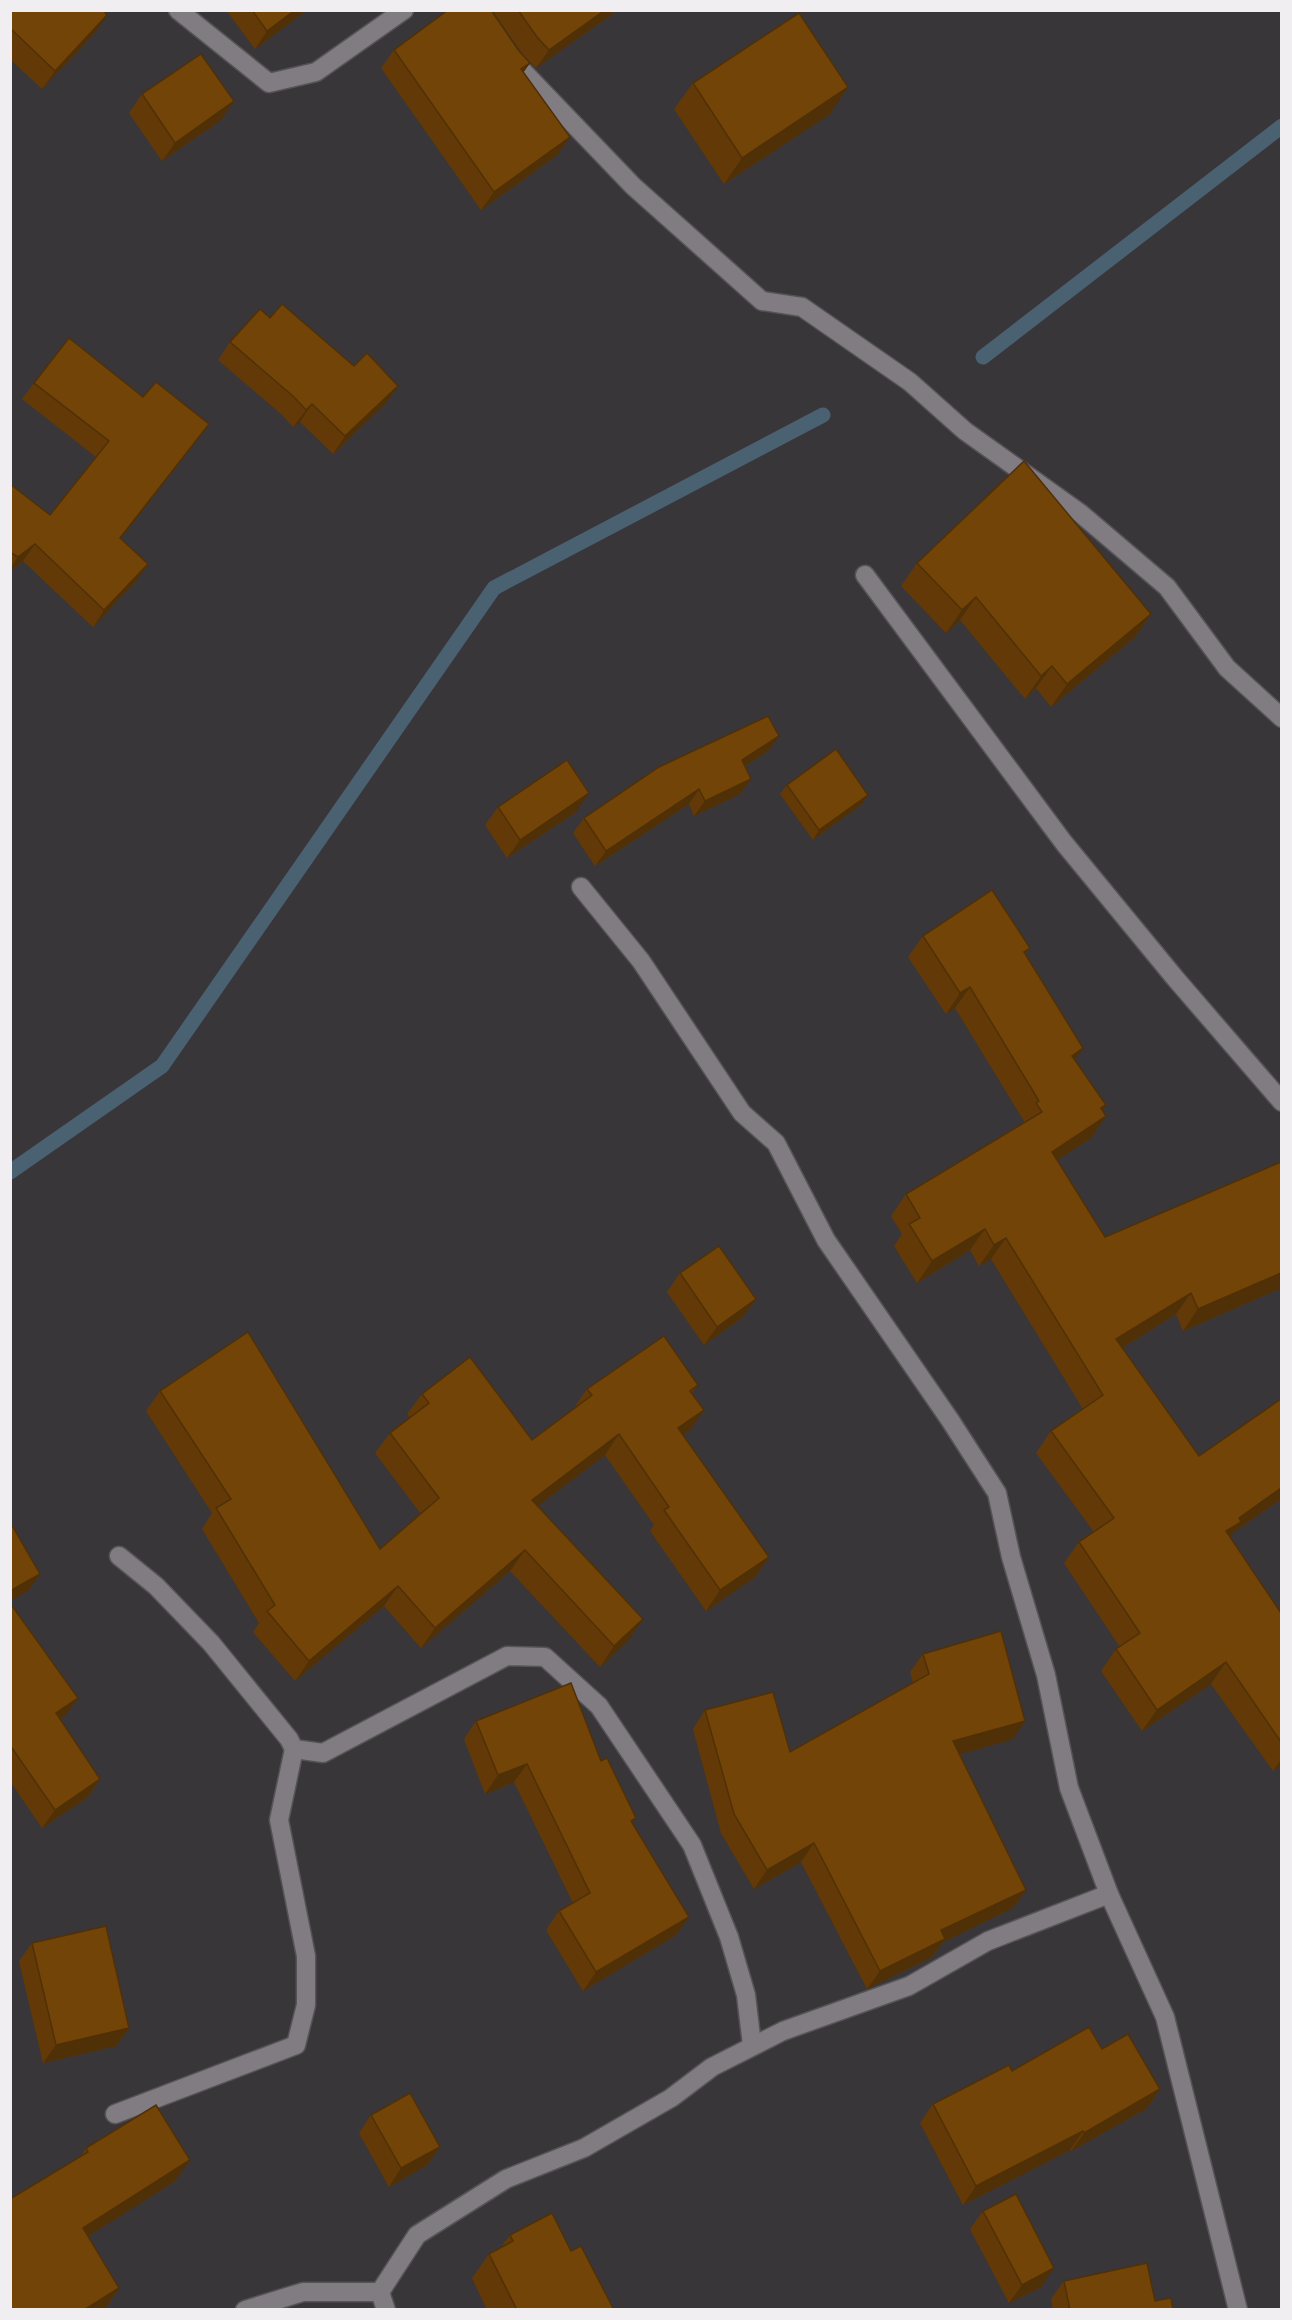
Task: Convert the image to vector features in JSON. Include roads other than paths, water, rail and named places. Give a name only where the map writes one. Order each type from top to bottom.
[{"type":"street","points":[[178,10],[269,83],[316,72],[404,10]]},
{"type":"street","points":[[497,37],[515,63],[633,186],[762,301],[802,307],[910,382],[965,431],[1080,513],[1167,587],[1227,668],[1281,718]]},
{"type":"street","points":[[865,575],[1064,843],[1281,1102]]},
{"type":"street","points":[[581,887],[641,961],[742,1113],[776,1143],[826,1240],[950,1420],[996,1493],[1011,1557],[1046,1674],[1069,1788],[1109,1894],[1165,2017],[1238,2310]]},
{"type":"street","points":[[115,2114],[296,2045],[306,2005],[306,1956],[279,1820],[294,1749],[289,1739],[211,1642],[156,1586],[119,1556]]},
{"type":"street","points":[[294,1749],[322,1753],[507,1656],[545,1657],[599,1706],[692,1845],[729,1937],[746,1995],[752,2045]]},
{"type":"street","points":[[245,2310],[303,2292],[383,2301],[417,2235],[506,2179],[584,2148],[671,2098],[712,2067],[752,2045],[783,2031],[909,1986],[988,1941],[1109,1894]]},
{"type":"waterway","points":[[983,357],[1282,126]]},
{"type":"waterway","points":[[10,1172],[162,1066],[494,588],[823,415]]}]
